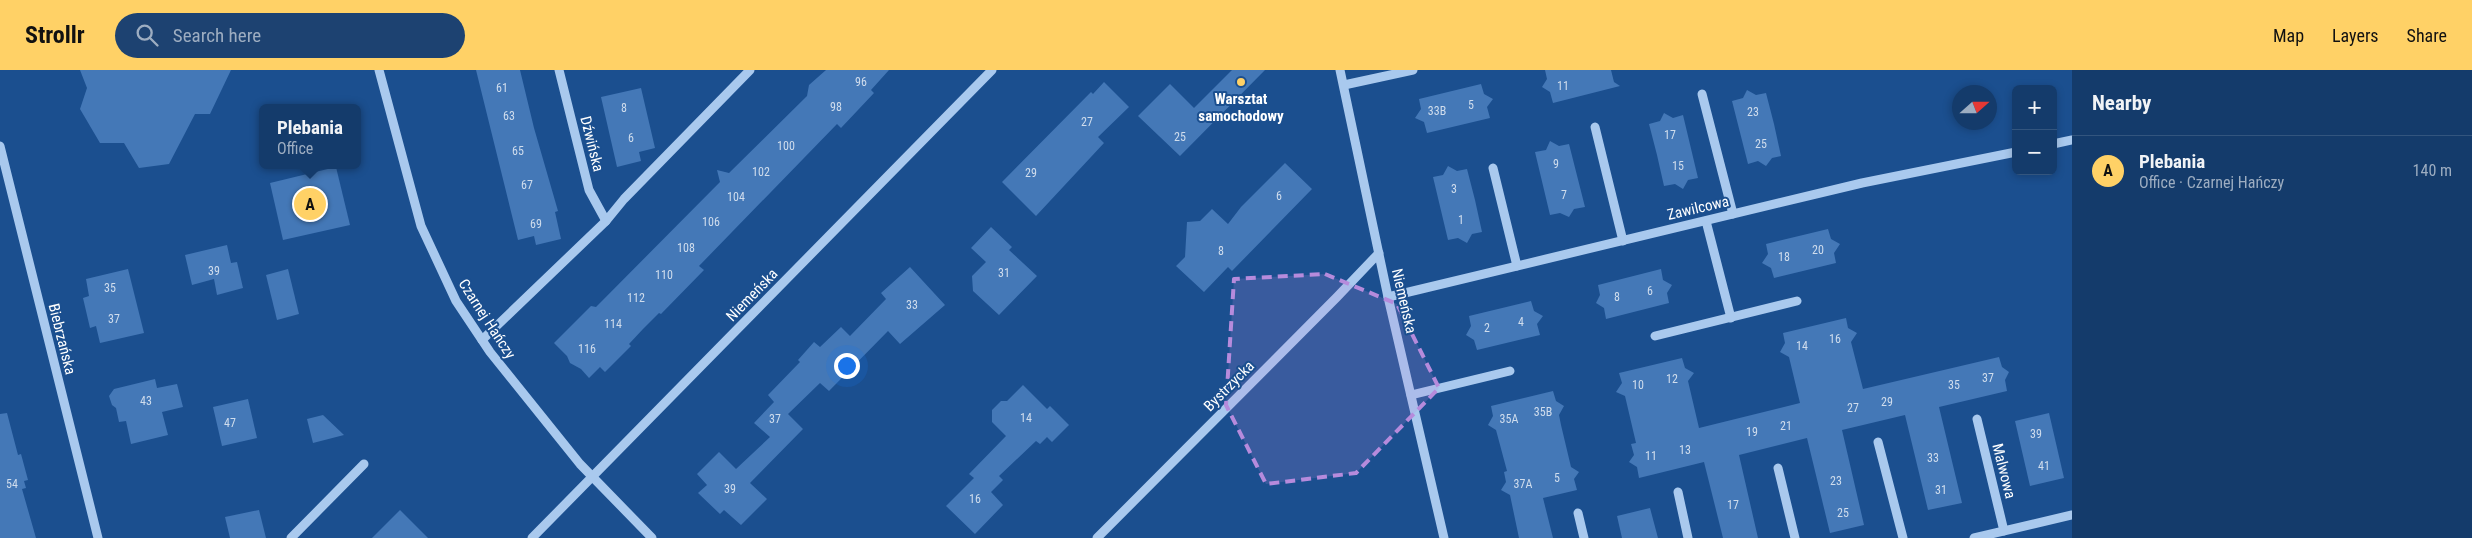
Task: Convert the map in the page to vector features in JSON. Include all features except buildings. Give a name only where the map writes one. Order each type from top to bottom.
[{"type":"street","name":"Czarnej Hańczy","points":[[379,70],[396,141],[421,226],[456,301],[482,340],[591,478],[652,538]]},
{"type":"street","name":"Dźwińska","points":[[559,70],[589,190],[606,221]]},
{"type":"street","points":[[482,340],[606,221],[624,199],[750,70]]},
{"type":"street","name":"Niemeńska","points":[[532,538],[992,70]]},
{"type":"street","name":"Niemeńska","points":[[1340,70],[1388,297],[1444,538]]},
{"type":"street","points":[[1344,86],[1413,70]]},
{"type":"street","points":[[1702,94],[1733,214]]},
{"type":"street","points":[[1595,127],[1623,241]]},
{"type":"street","points":[[2057,143],[2072,140]]},
{"type":"street","name":"Biebrzańska","points":[[0,146],[98,538]]},
{"type":"street","name":"Zawilcowa","points":[[1388,297],[1862,183],[2012,153]]},
{"type":"street","points":[[1493,168],[1517,266]]},
{"type":"street","points":[[1706,221],[1731,318]]},
{"type":"street","name":"Bystrzycka","points":[[1097,538],[1338,297],[1379,253]]},
{"type":"street","points":[[1655,336],[1797,301]]},
{"type":"street","points":[[1411,395],[1510,371]]},
{"type":"street","name":"Malwowa","points":[[1977,418],[2004,531]]},
{"type":"street","points":[[1878,442],[1903,538]]},
{"type":"street","points":[[291,538],[364,464]]},
{"type":"street","points":[[1778,468],[1795,538]]},
{"type":"street","points":[[1678,492],[1688,538]]},
{"type":"street","points":[[1578,513],[1584,538]]},
{"type":"street","points":[[1974,538],[2072,515]]},
{"type":"highlighted area","points":[[1325,274],[1397,304],[1439,388],[1356,473],[1266,484],[1226,405],[1234,279]]},
{"type":"place","name":"Warsztat samochodowy","points":[[1241,82]]},
{"type":"place","name":"Plebania","points":[[310,204]]}]
